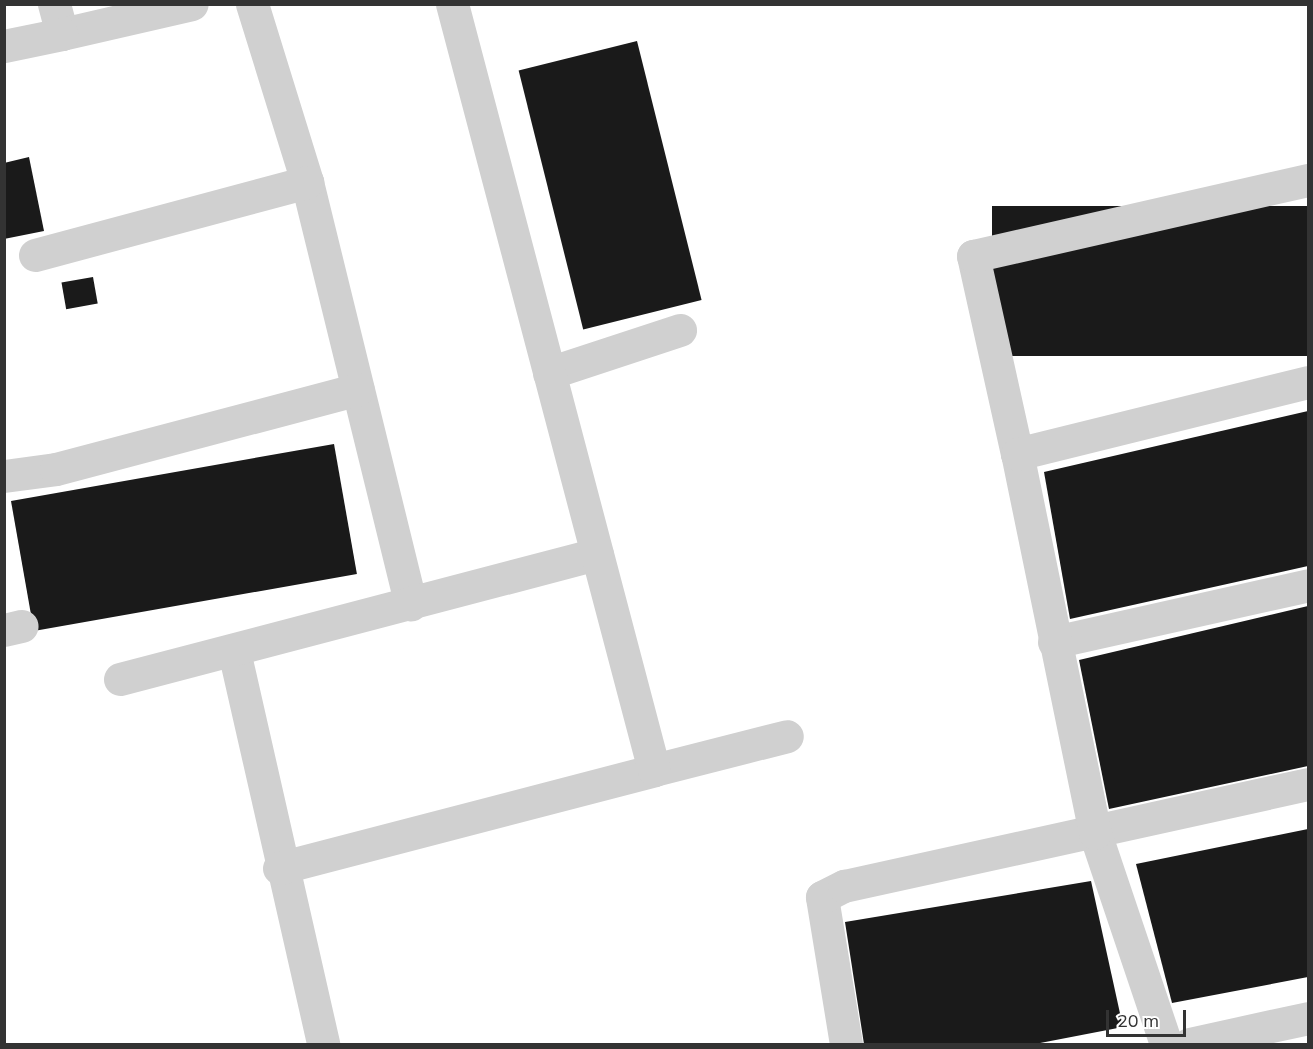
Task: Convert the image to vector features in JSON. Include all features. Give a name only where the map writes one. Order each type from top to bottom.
[{"type":"street","points":[[4,46],[58,19],[192,4]]},
{"type":"street","points":[[252,4],[307,182],[411,604]]},
{"type":"street","points":[[452,4],[654,770]]},
{"type":"street","points":[[1166,1044],[1095,833],[1017,454],[973,256],[1308,180]]},
{"type":"street","points":[[35,255],[307,182]]},
{"type":"street","points":[[549,373],[681,330]]},
{"type":"street","points":[[1017,454],[1308,382]]},
{"type":"street","points":[[4,476],[56,469],[358,389]]},
{"type":"street","points":[[120,679],[234,651],[597,554]]},
{"type":"street","points":[[1054,642],[1308,585]]},
{"type":"street","points":[[234,651],[279,868],[323,1044]]},
{"type":"street","points":[[279,868],[787,736]]},
{"type":"street","points":[[846,1044],[822,897],[844,885],[1095,833],[1308,784]]},
{"type":"street","points":[[1189,1044],[1308,1018]]},
{"type":"building","points":[[637,41],[702,300],[583,330],[519,71]]},
{"type":"building","points":[[29,157],[44,231],[4,239],[4,163]]},
{"type":"building","points":[[992,206],[1308,206],[1308,356],[992,356]]},
{"type":"building","points":[[93,277],[98,304],[66,309],[61,283]]},
{"type":"building","points":[[1308,411],[1308,566],[1070,619],[1044,472]]},
{"type":"building","points":[[334,444],[357,574],[34,631],[11,501]]},
{"type":"building","points":[[1308,606],[1308,766],[1109,809],[1079,660]]},
{"type":"building","points":[[1308,829],[1308,977],[1172,1003],[1136,864]]},
{"type":"building","points":[[1091,881],[1123,1027],[1035,1044],[864,1044],[845,922]]}]
